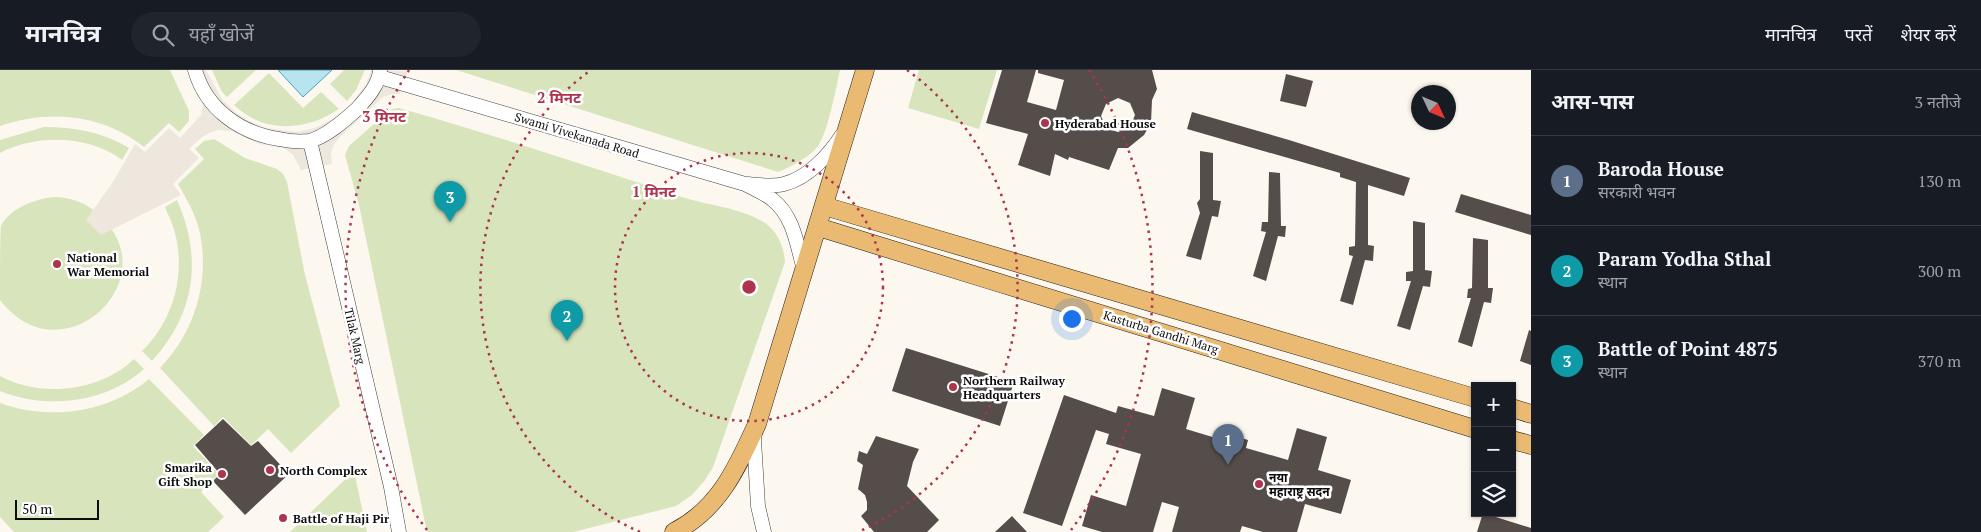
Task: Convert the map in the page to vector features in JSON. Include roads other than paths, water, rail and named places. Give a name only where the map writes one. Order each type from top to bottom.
[{"type":"main road","points":[[674,532],[689,524],[718,496],[733,475],[757,424],[864,70]]},
{"type":"main road","name":"Kasturba Gandhi Marg","points":[[824,206],[1471,397]]},
{"type":"main road","name":"Kasturba Gandhi Marg","points":[[818,227],[1217,349],[1308,379],[1472,427]]},
{"type":"main road","points":[[1516,409],[1531,414]]},
{"type":"main road","points":[[1516,441],[1531,445]]},
{"type":"street","points":[[195,70],[198,80],[219,112],[237,126],[270,138],[290,141],[310,140],[336,128],[368,97],[380,73]]},
{"type":"street","name":"Swami Vivekanada Road","points":[[380,73],[409,84],[745,184]]},
{"type":"street","points":[[745,184],[783,185],[802,177],[834,147],[848,127]]},
{"type":"street","name":"Tilak Marg","points":[[310,140],[391,487],[398,532]]},
{"type":"street","points":[[745,184],[772,198],[784,210],[794,229],[804,270]]},
{"type":"street","points":[[757,424],[754,440],[758,506],[764,532]]},
{"type":"water","points":[[278,70],[332,70],[303,97]]},
{"type":"place","name":"Hyderabad House","points":[[1045,123]]},
{"type":"place","name":"Battle of Point 4875","points":[[450,222]]},
{"type":"place","name":"National War Memorial","points":[[57,264]]},
{"type":"place","name":"Param Yodha Sthal","points":[[567,341]]},
{"type":"place","name":"Northern Railway Headquarters","points":[[953,387]]},
{"type":"place","name":"Baroda House","points":[[1228,465]]},
{"type":"place","name":"North Complex","points":[[270,470]]},
{"type":"place","name":"Smarika Gift Shop","points":[[222,474]]},
{"type":"place","name":"नया महाराष्ट्र सदन","points":[[1259,484]]},
{"type":"place","name":"Battle of Haji Pir","points":[[283,518]]}]
